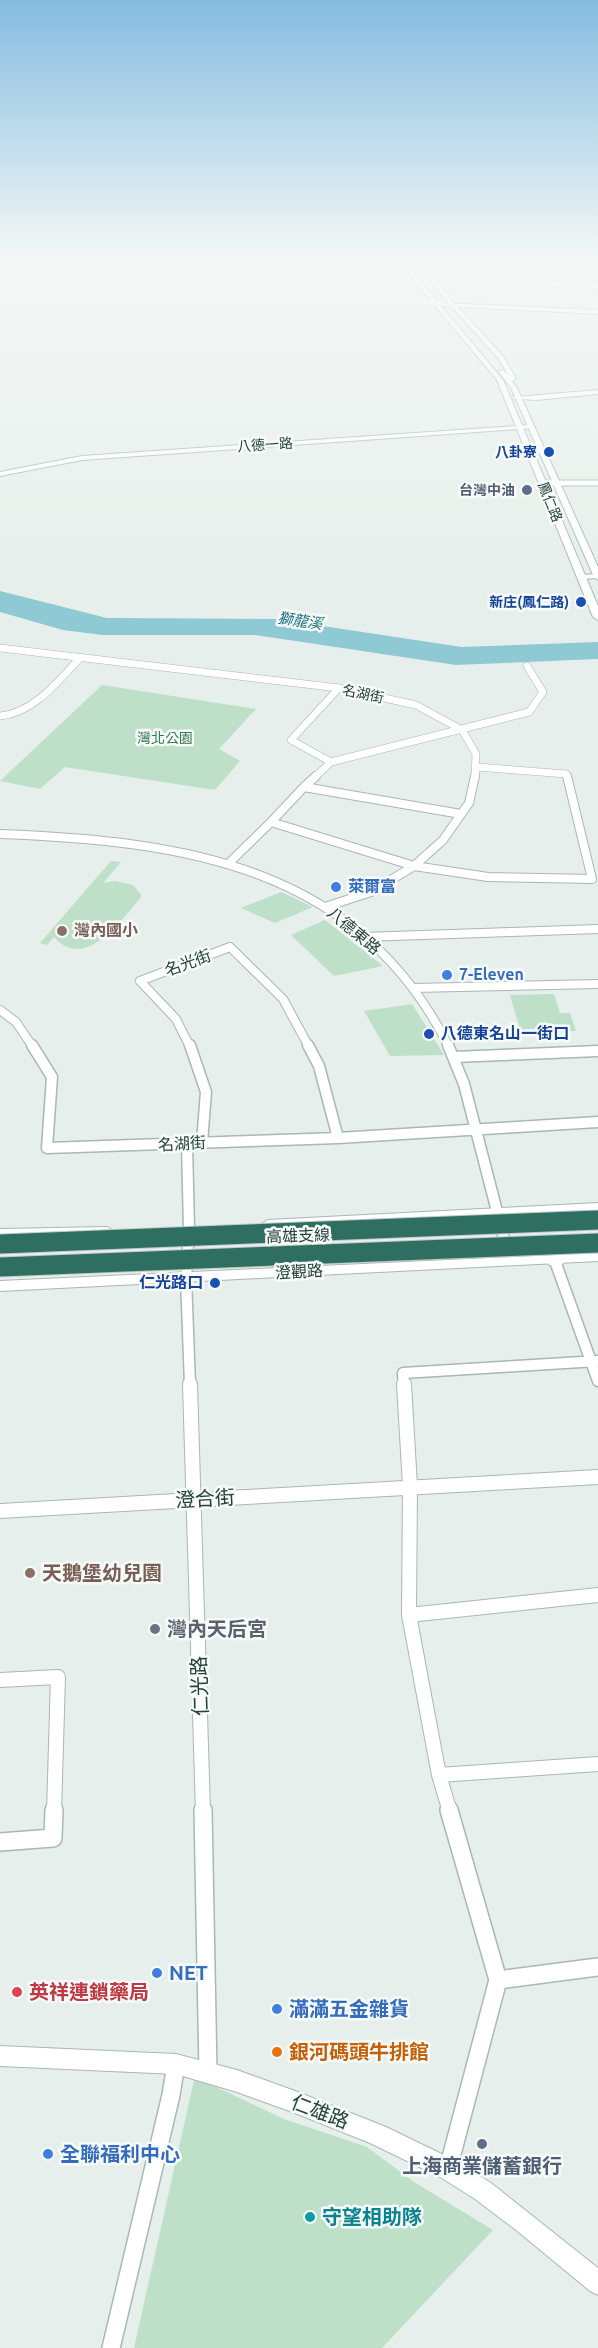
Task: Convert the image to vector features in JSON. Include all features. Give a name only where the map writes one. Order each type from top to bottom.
[{"type":"highway","name":"高雄支線","points":[[0,1244],[598,1220]]},
{"type":"highway","name":"高雄支線","points":[[0,1267],[598,1243]]},
{"type":"main road","name":"鳳仁路","points":[[487,368],[500,381],[598,617]]},
{"type":"main road","name":"鳳仁路","points":[[498,368],[514,388]]},
{"type":"main road","name":"鳳仁路","points":[[507,368],[518,398],[598,576]]},
{"type":"main road","name":"鳳仁路","points":[[482,373],[502,388]]},
{"type":"main road","points":[[555,1261],[598,1234]]},
{"type":"street","points":[[507,398],[596,393]]},
{"type":"street","name":"八德一路","points":[[0,474],[82,458],[531,427]]},
{"type":"street","points":[[543,483],[598,483]]},
{"type":"street","points":[[581,577],[598,576]]},
{"type":"street","name":"名湖街","points":[[0,648],[339,688],[416,705],[462,730]]},
{"type":"street","points":[[0,716],[9,717],[33,704],[80,658]]},
{"type":"street","points":[[229,863],[331,762],[529,712],[543,692],[527,666]]},
{"type":"street","points":[[331,762],[291,740],[339,688]]},
{"type":"street","points":[[325,907],[371,892],[414,866],[443,840],[468,803],[477,767],[476,754],[462,730]]},
{"type":"street","points":[[271,822],[414,866],[488,877],[592,879],[566,774],[477,767]]},
{"type":"street","points":[[304,787],[461,814]]},
{"type":"street","name":"八德東路","points":[[0,834],[110,842],[229,863],[276,880],[325,907],[364,937],[413,988],[454,1057],[475,1129],[495,1212],[511,1262]]},
{"type":"street","points":[[364,937],[598,929]]},
{"type":"street","name":"名光街","points":[[202,1142],[206,1092],[186,1035],[176,1019],[140,981],[230,947],[283,999],[319,1066],[338,1138]]},
{"type":"street","points":[[413,988],[598,984]]},
{"type":"street","name":"名湖街","points":[[0,1010],[16,1022],[52,1077],[47,1148],[338,1138],[598,1122]]},
{"type":"street","points":[[454,1057],[598,1051]]},
{"type":"street","name":"仁光路","points":[[187,1144],[189,1228],[186,1278],[201,1718],[207,2072]]},
{"type":"street","points":[[0,1233],[189,1228],[598,1208]]},
{"type":"street","name":"澄觀路","points":[[0,1287],[555,1261],[598,1257]]},
{"type":"street","points":[[555,1261],[595,1361],[598,1381]]},
{"type":"street","points":[[448,2169],[498,1980],[440,1775],[409,1615],[410,1486],[403,1373],[595,1361]]},
{"type":"street","name":"澄合街","points":[[0,1511],[598,1477]]},
{"type":"street","points":[[409,1615],[598,1595]]},
{"type":"street","points":[[0,1680],[58,1677],[53,1838],[0,1842]]},
{"type":"street","points":[[440,1775],[598,1764]]},
{"type":"street","points":[[498,1980],[598,1966]]},
{"type":"street","name":"仁雄路","points":[[0,2056],[176,2064],[207,2072],[295,2102],[378,2135],[448,2169],[516,2216],[598,2283]]},
{"type":"street","points":[[111,2348],[171,2095],[176,2064]]},
{"type":"green space","name":"灣北公園","points":[[102,685],[256,709],[219,749],[240,761],[215,790],[65,767],[40,789],[0,781]]},
{"type":"green space","points":[[111,861],[121,862],[103,883],[115,881],[133,885],[142,896],[114,929],[90,946],[78,949],[66,947],[54,937],[47,945],[40,943]]},
{"type":"green space","points":[[281,892],[313,907],[275,923],[241,908]]},
{"type":"green space","points":[[325,920],[383,966],[334,976],[291,935]]},
{"type":"green space","points":[[554,994],[560,1013],[570,1013],[576,1031],[521,1033],[510,995]]},
{"type":"green space","points":[[412,1004],[444,1055],[390,1056],[364,1011]]},
{"type":"green space","points":[[194,2080],[212,2085],[284,2119],[367,2147],[414,2182],[493,2230],[382,2348],[134,2348]]},
{"type":"water","name":"獅龍溪","points":[[0,591],[107,618],[276,619],[462,647],[598,642],[598,659],[456,665],[255,635],[102,635],[63,630],[0,612]]},
{"type":"place","name":"八卦寮","points":[[549,452]]},
{"type":"place","name":"台灣中油","points":[[527,490]]},
{"type":"place","name":"新庄(鳳仁路)","points":[[581,602]]},
{"type":"place","name":"萊爾富","points":[[336,887]]},
{"type":"place","name":"灣內國小","points":[[62,931]]},
{"type":"place","name":"7-Eleven","points":[[447,975]]},
{"type":"place","name":"八德東名山一街口","points":[[429,1034]]},
{"type":"place","name":"仁光路口","points":[[215,1283]]},
{"type":"place","name":"天鵝堡幼兒園","points":[[30,1573]]},
{"type":"place","name":"灣內天后宮","points":[[155,1629]]},
{"type":"place","name":"NET","points":[[157,1973]]},
{"type":"place","name":"英祥連鎖藥局","points":[[17,1992]]},
{"type":"place","name":"滿滿五金雜貨","points":[[277,2009]]},
{"type":"place","name":"銀河碼頭牛排館","points":[[277,2052]]},
{"type":"place","name":"上海商業儲蓄銀行","points":[[482,2144]]},
{"type":"place","name":"全聯福利中心","points":[[48,2154]]},
{"type":"place","name":"守望相助隊","points":[[310,2217]]}]
